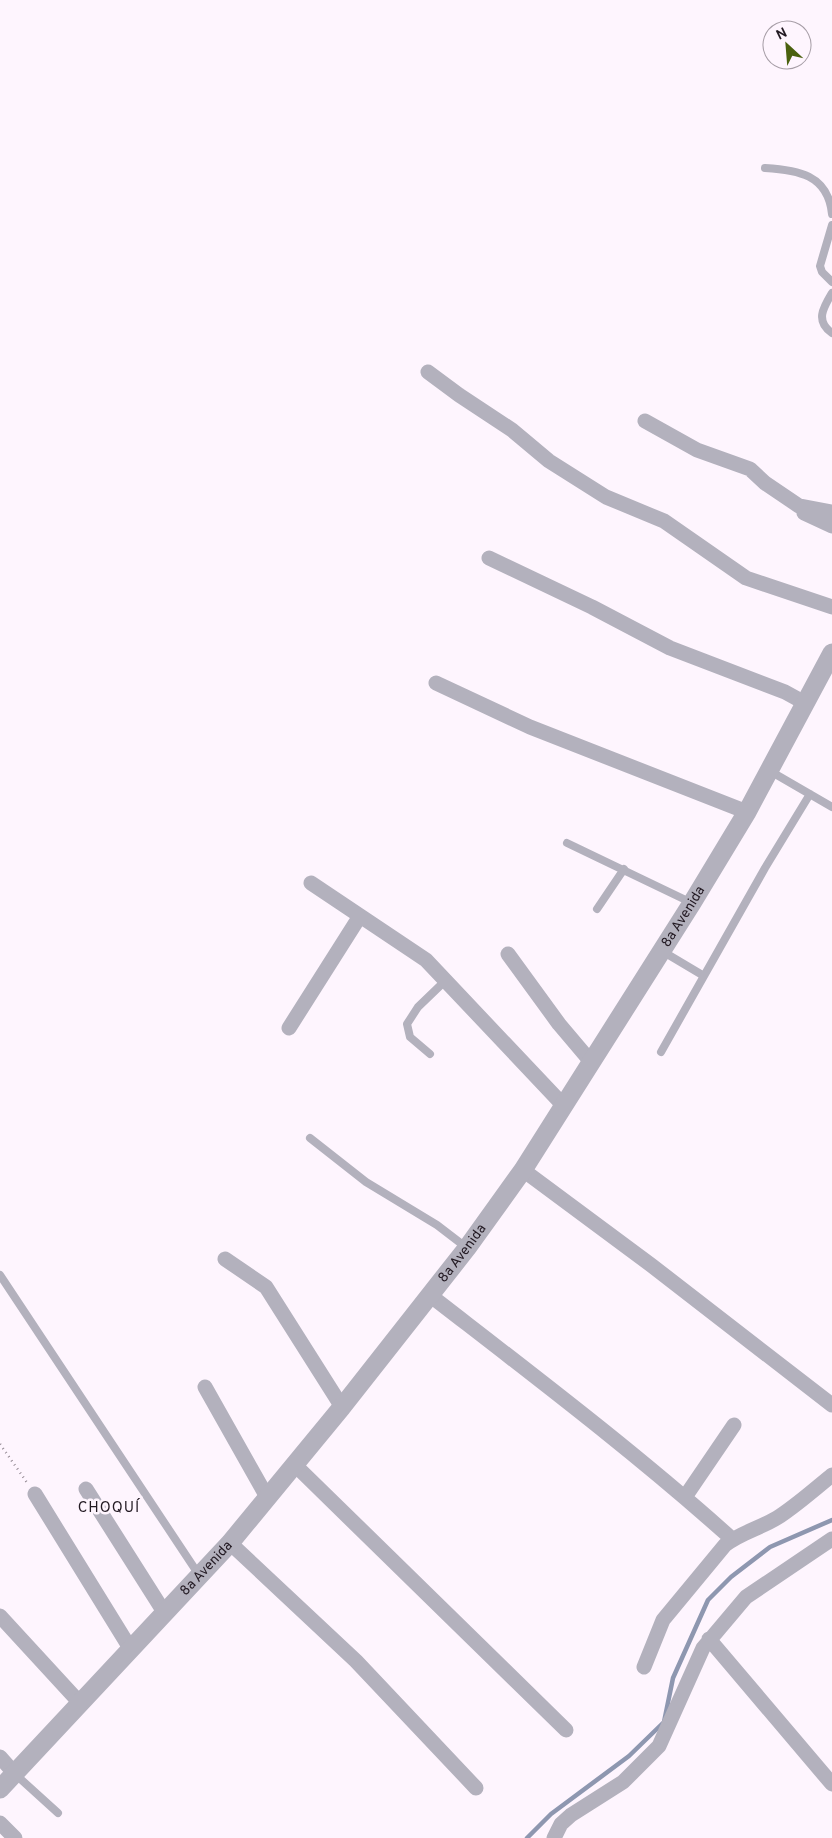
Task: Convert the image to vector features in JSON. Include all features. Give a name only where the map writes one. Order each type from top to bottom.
[{"type":"street","points":[[428,372],[512,430],[549,461],[606,497],[664,521],[746,578],[832,607]]},
{"type":"street","points":[[645,421],[697,450],[750,469],[765,483],[799,506],[832,512]]},
{"type":"street","points":[[765,483],[777,500],[832,526]]},
{"type":"street","points":[[489,558],[592,607],[670,648],[785,692],[805,703]]},
{"type":"street","name":"8a Avenida","points":[[0,1789],[230,1543],[342,1407],[467,1248],[523,1170],[692,903],[770,771],[832,653]]},
{"type":"street","points":[[436,683],[530,727],[747,812]]},
{"type":"street","points":[[311,883],[426,960],[564,1106]]},
{"type":"street","points":[[289,1028],[360,916]]},
{"type":"street","points":[[508,954],[558,1024],[592,1063]]},
{"type":"street","points":[[523,1170],[651,1265],[832,1405]]},
{"type":"street","points":[[225,1259],[266,1287],[342,1407]]},
{"type":"street","points":[[431,1296],[602,1428],[732,1539]]},
{"type":"street","points":[[205,1387],[268,1497]]},
{"type":"street","points":[[685,1497],[734,1425]]},
{"type":"street","points":[[295,1465],[566,1730]]},
{"type":"street","points":[[644,1667],[663,1620],[690,1585],[732,1539],[780,1516],[832,1475]]},
{"type":"street","points":[[86,1489],[164,1612]]},
{"type":"street","points":[[35,1494],[130,1648]]},
{"type":"street","points":[[554,1838],[561,1824],[571,1815],[623,1782],[659,1746],[703,1648],[746,1597],[832,1539]]},
{"type":"street","points":[[230,1543],[356,1661],[476,1788]]},
{"type":"street","points":[[0,1616],[80,1703]]},
{"type":"street","points":[[709,1639],[832,1784]]},
{"type":"street","points":[[0,1756],[15,1774]]},
{"type":"street","points":[[0,1823],[15,1838]]},
{"type":"lane","points":[[765,168],[789,170],[809,176],[822,189],[832,214]]},
{"type":"lane","points":[[832,225],[820,266],[822,272],[832,282]]},
{"type":"lane","points":[[832,293],[821,316],[822,323],[832,333]]},
{"type":"lane","points":[[770,771],[832,807]]},
{"type":"lane","points":[[661,1052],[765,868],[810,794]]},
{"type":"lane","points":[[567,843],[692,903]]},
{"type":"lane","points":[[598,909],[624,870]]},
{"type":"lane","points":[[662,951],[704,976]]},
{"type":"lane","points":[[430,1054],[410,1037],[407,1024],[418,1007],[445,981]]},
{"type":"lane","points":[[310,1138],[366,1182],[437,1224],[467,1248]]},
{"type":"lane","points":[[0,1275],[199,1575]]},
{"type":"lane","points":[[15,1774],[58,1813]]},
{"type":"path","points":[[0,1444],[35,1494]]},
{"type":"waterway","points":[[527,1838],[551,1814],[629,1756],[664,1722],[673,1678],[708,1600],[731,1577],[770,1547],[832,1520]]},
{"type":"district","name":"CHOQUÍ","points":[[109,1508]]}]
